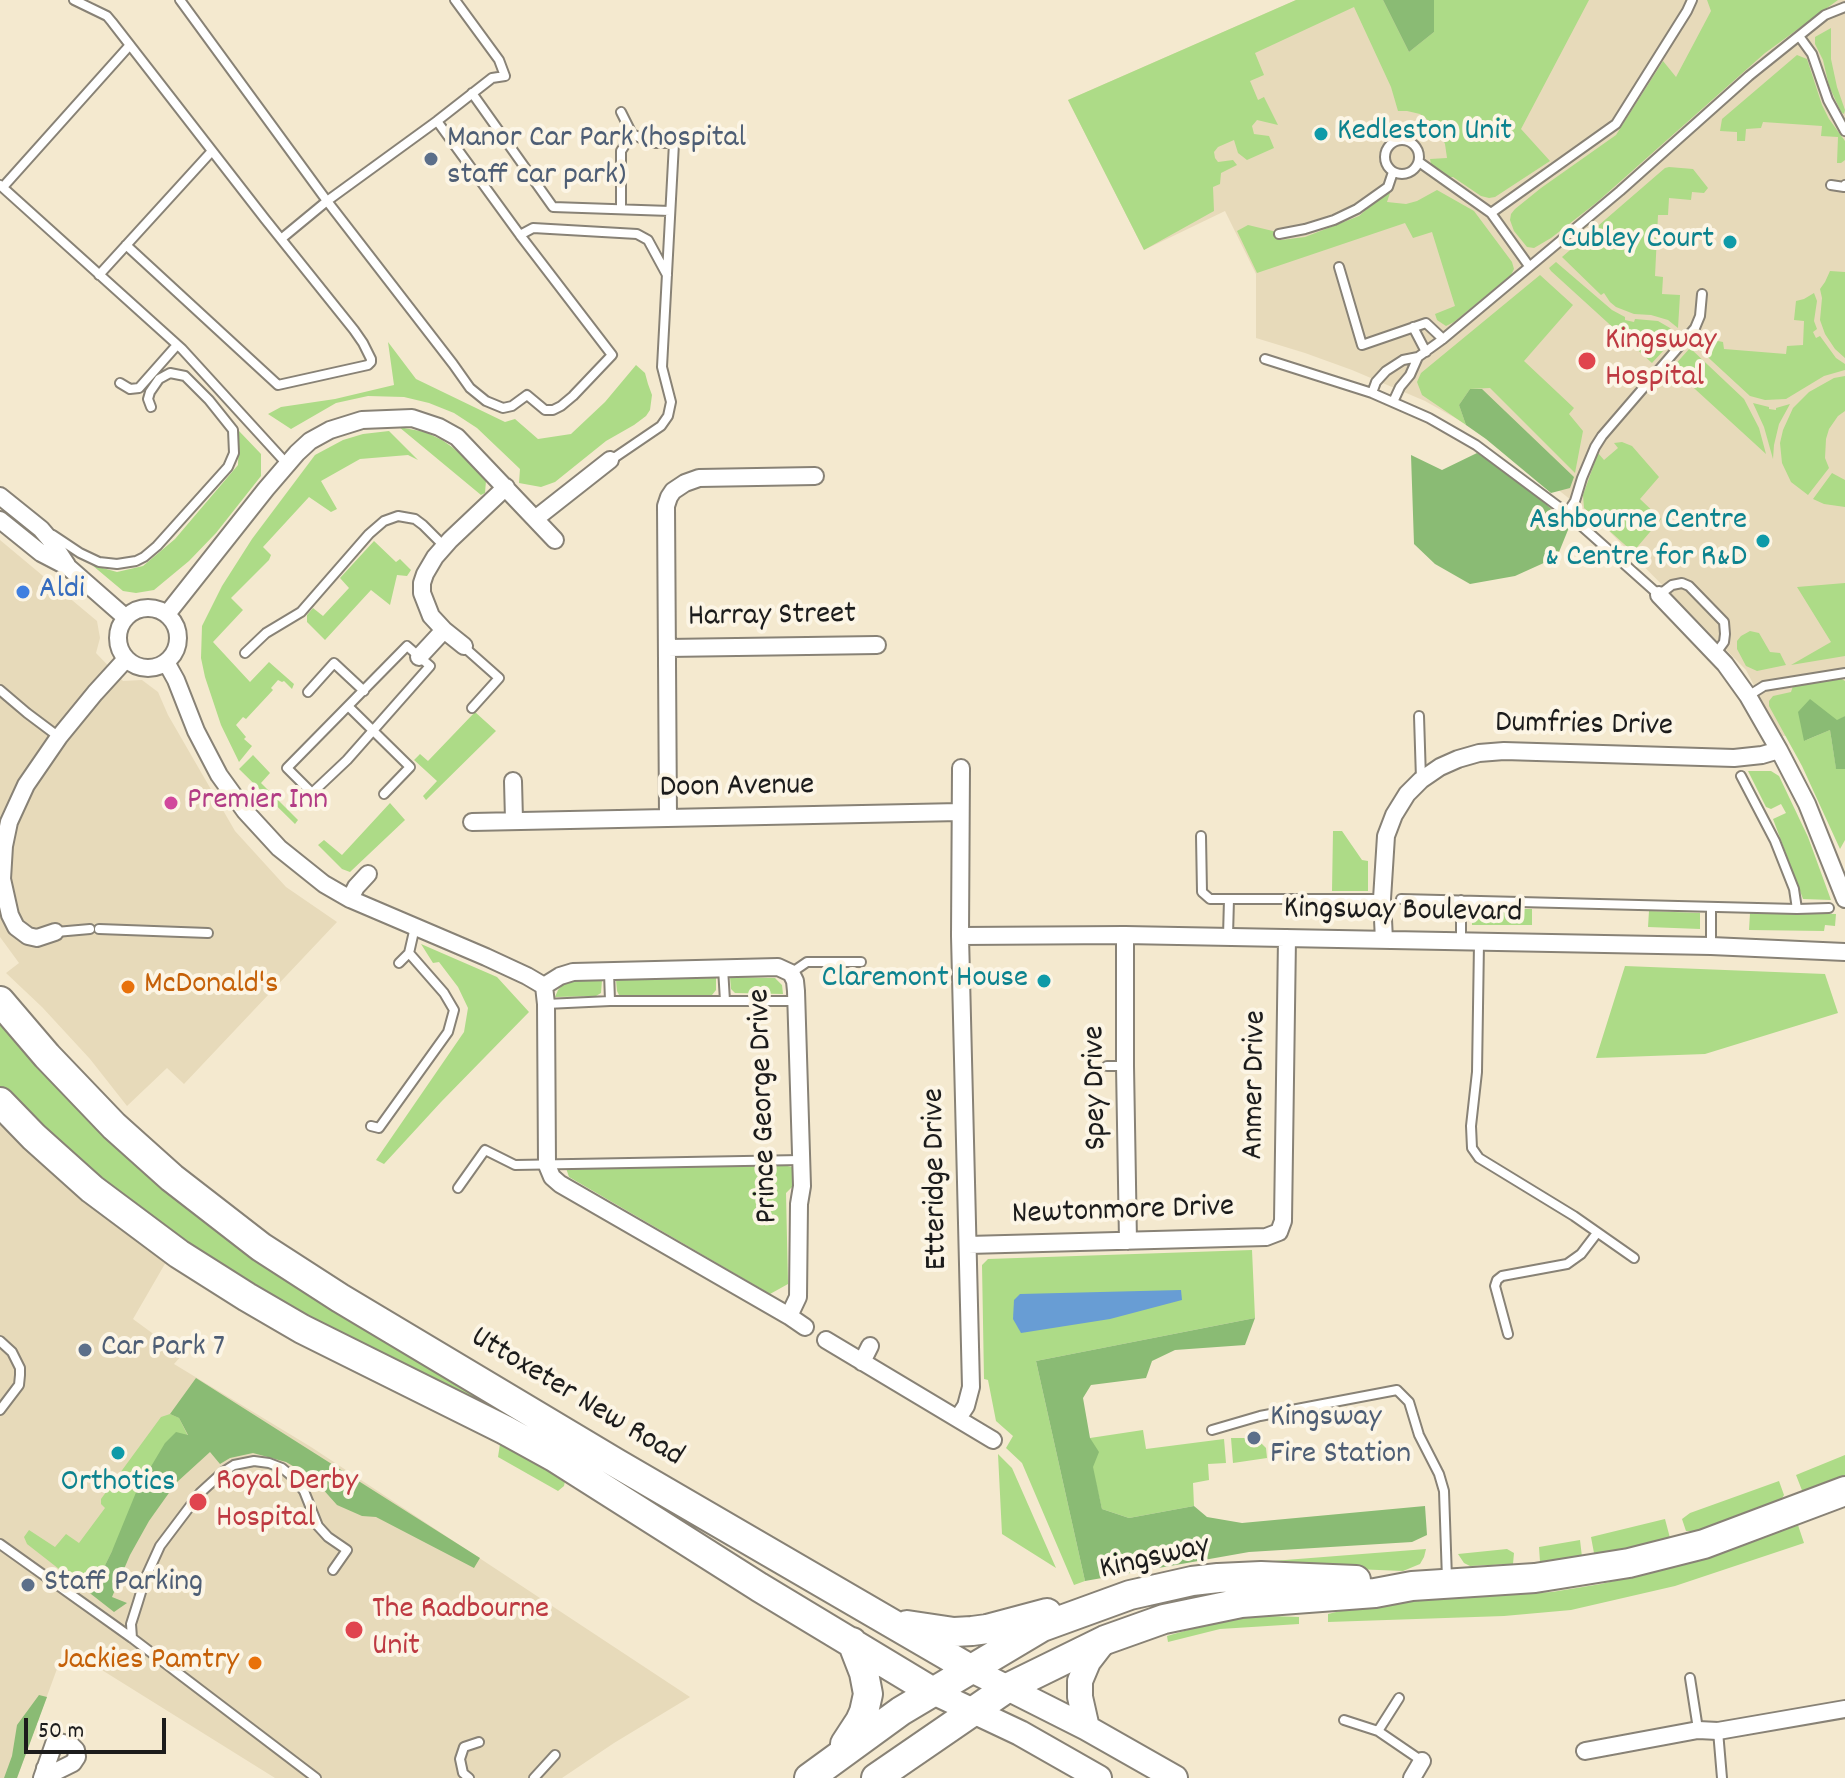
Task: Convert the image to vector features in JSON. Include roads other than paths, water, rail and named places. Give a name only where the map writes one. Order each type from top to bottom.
[{"type":"highway","name":"Uttoxeter New Road","points":[[0,1001],[77,1089],[132,1143],[261,1247],[340,1298],[616,1463],[972,1670]]},
{"type":"highway","name":"Uttoxeter New Road","points":[[0,1102],[92,1189],[154,1237],[247,1297],[302,1329],[554,1457],[759,1587],[933,1692]]},
{"type":"highway","name":"Kingsway","points":[[876,1778],[1007,1688],[1105,1640],[1164,1619],[1241,1603],[1353,1595],[1412,1586],[1535,1578],[1629,1563],[1704,1544],[1845,1491]]},
{"type":"highway","name":"Kingsway","points":[[809,1778],[901,1711],[1042,1627],[1130,1595],[1192,1581],[1261,1576],[1378,1580],[1412,1586]]},
{"type":"highway","points":[[891,1622],[954,1632],[987,1629],[1130,1595]]},
{"type":"highway","points":[[833,1761],[860,1721],[868,1694],[852,1642]]},
{"type":"highway","points":[[972,1670],[975,1710]]},
{"type":"main road","points":[[1087,1728],[1080,1681],[1088,1662],[1105,1640]]},
{"type":"main road","name":"Uttoxeter New Road","points":[[972,1670],[1087,1728],[1175,1778]]},
{"type":"main road","name":"Uttoxeter New Road","points":[[933,1692],[1020,1733],[1099,1778]]},
{"type":"street","points":[[167,614],[287,464],[310,441],[341,425],[371,418],[412,418],[457,437],[555,540]]},
{"type":"street","points":[[535,519],[610,460]]},
{"type":"street","points":[[668,818],[666,506],[673,491],[699,478],[815,476]]},
{"type":"street","points":[[464,646],[431,616],[422,593],[422,583],[429,565],[444,546],[506,487]]},
{"type":"street","points":[[0,496],[41,529],[68,567],[125,617]]},
{"type":"street","points":[[0,520],[41,553],[68,567]]},
{"type":"street","points":[[1659,595],[1715,653],[1748,696],[1807,804],[1845,899]]},
{"type":"street","points":[[153,608],[167,614],[177,630],[177,641],[174,652],[166,662],[144,668],[126,659],[118,643],[118,632],[125,617],[139,609],[153,608]]},
{"type":"street","points":[[419,657],[444,630]]},
{"type":"street","name":"Harray Street","points":[[667,648],[877,645]]},
{"type":"street","points":[[58,931],[33,938],[16,927],[2,888],[4,846],[13,811],[26,785],[59,737],[126,659]]},
{"type":"street","points":[[166,662],[196,731],[231,795],[279,848],[324,884],[350,899],[544,986],[547,1165],[552,1177],[805,1327]]},
{"type":"street","name":"Dumfries Drive","points":[[1384,940],[1382,899],[1386,836],[1407,794],[1440,767],[1479,753],[1504,751],[1734,758],[1779,750]]},
{"type":"street","name":"Etteridge Drive","points":[[958,1418],[966,1406],[971,1387],[960,936],[961,768]]},
{"type":"street","points":[[513,781],[514,820]]},
{"type":"street","name":"Doon Avenue","points":[[472,822],[960,812]]},
{"type":"street","points":[[350,899],[368,874]]},
{"type":"street","name":"Kingsway Boulevard","points":[[960,936],[1125,935],[1711,946],[1845,952]]},
{"type":"street","name":"Spey Drive","points":[[1125,935],[1128,1241]]},
{"type":"street","name":"Anmer Drive","points":[[1279,1232],[1283,1221],[1287,938]]},
{"type":"street","name":"Prince George Drive","points":[[544,986],[573,972],[778,967],[791,973],[795,981],[802,1186],[798,1297],[789,1316]]},
{"type":"street","name":"Newtonmore Drive","points":[[968,1245],[1266,1237],[1279,1232]]},
{"type":"street","points":[[826,1340],[993,1440]]},
{"type":"street","points":[[862,1362],[870,1346]]},
{"type":"street","points":[[1585,1751],[1698,1730],[1718,1731],[1845,1709]]},
{"type":"street","points":[[55,1741],[71,1745],[76,1750],[77,1757],[73,1763],[55,1772],[44,1773],[55,1741]]},
{"type":"street","points":[[1412,1778],[1422,1761]]},
{"type":"lane","points":[[74,0],[107,16],[354,330],[371,359],[368,365],[278,385],[126,245]]},
{"type":"lane","points":[[180,0],[327,201],[470,388],[486,401],[503,408],[512,406],[527,395],[545,410],[553,410],[573,396],[612,355],[437,121]]},
{"type":"lane","points":[[281,239],[492,78],[505,76],[499,60],[455,0]]},
{"type":"lane","points":[[1491,213],[1616,124],[1692,0]]},
{"type":"lane","points":[[1372,393],[1376,382],[1386,371],[1403,360],[1422,354],[1443,339],[1620,191],[1749,76],[1825,15],[1845,7]]},
{"type":"lane","points":[[1799,36],[1816,62],[1828,100],[1844,126]]},
{"type":"lane","points":[[130,45],[1,186],[177,345],[287,464]]},
{"type":"lane","points":[[472,93],[553,207],[670,211]]},
{"type":"lane","points":[[610,460],[661,426],[668,416],[671,402],[662,367],[674,143],[652,143],[632,134],[621,112]]},
{"type":"lane","points":[[621,208],[621,151],[632,134]]},
{"type":"lane","points":[[1399,140],[1410,141],[1418,150],[1417,167],[1403,175],[1393,172],[1388,168],[1385,157],[1389,146],[1399,140]]},
{"type":"lane","points":[[99,275],[212,151]]},
{"type":"lane","points":[[1419,162],[1491,213],[1529,266]]},
{"type":"lane","points":[[1279,234],[1320,225],[1357,209],[1388,187],[1393,172]]},
{"type":"lane","points":[[1831,185],[1845,185]]},
{"type":"lane","points":[[520,235],[533,228],[637,234],[648,240],[668,277]]},
{"type":"lane","points":[[1339,267],[1362,345],[1426,323],[1443,339]]},
{"type":"lane","points":[[1567,513],[1602,436],[1695,328],[1700,316],[1702,294]]},
{"type":"lane","points":[[1393,402],[1422,354],[1413,327]]},
{"type":"lane","points":[[120,383],[130,389],[139,388],[177,345]]},
{"type":"lane","points":[[1265,359],[1372,393],[1429,418],[1476,445],[1567,513],[1659,595],[1672,585],[1682,583],[1689,586],[1724,622],[1724,642],[1715,653]]},
{"type":"lane","points":[[204,372],[209,400]]},
{"type":"lane","points":[[41,529],[99,562],[128,563],[150,553],[232,461],[235,446],[233,430],[185,376],[170,373],[161,377],[152,387],[148,399],[151,407]]},
{"type":"lane","points":[[245,653],[266,633],[301,612],[384,521],[398,516],[415,519],[444,546]]},
{"type":"lane","points":[[407,646],[430,666],[347,760],[312,793],[287,768],[364,691],[407,646]]},
{"type":"lane","points":[[464,646],[499,678],[472,708]]},
{"type":"lane","points":[[308,692],[334,663],[364,691]]},
{"type":"lane","points":[[1748,696],[1764,686],[1845,673]]},
{"type":"lane","points":[[0,690],[59,737]]},
{"type":"lane","points":[[349,707],[410,767],[384,794]]},
{"type":"lane","points":[[1419,716],[1421,780]]},
{"type":"lane","points":[[1741,776],[1775,841],[1794,889],[1797,909]]},
{"type":"lane","points":[[1201,836],[1202,892],[1210,899],[1382,899]]},
{"type":"lane","points":[[1228,937],[1229,899]]},
{"type":"lane","name":"Kingsway Boulevard","points":[[1401,899],[1829,908]]},
{"type":"lane","points":[[1461,900],[1461,942]]},
{"type":"lane","points":[[1711,907],[1711,946]]},
{"type":"lane","points":[[399,963],[409,953],[415,926]]},
{"type":"lane","points":[[58,931],[94,929],[208,933]]},
{"type":"lane","points":[[1479,943],[1477,1072],[1471,1126],[1472,1148],[1479,1158],[1574,1216],[1634,1258]]},
{"type":"lane","points":[[371,1126],[379,1128],[448,1032],[454,1010],[444,993],[409,953]]},
{"type":"lane","points":[[791,973],[807,962],[861,962]]},
{"type":"lane","points":[[723,968],[725,1001]]},
{"type":"lane","points":[[609,971],[610,1001]]},
{"type":"lane","points":[[546,1004],[796,1001]]},
{"type":"lane","points":[[1107,1066],[1125,1066]]},
{"type":"lane","points":[[0,1115],[34,1137]]},
{"type":"lane","points":[[458,1188],[485,1150],[515,1165],[802,1160]]},
{"type":"lane","points":[[1508,1334],[1495,1286],[1497,1280],[1502,1276],[1567,1264],[1581,1254],[1597,1233]]},
{"type":"lane","points":[[0,1341],[12,1352],[20,1375],[19,1385],[0,1410]]},
{"type":"lane","points":[[1212,1430],[1260,1416],[1397,1390],[1409,1402],[1419,1435],[1444,1491],[1447,1584]]},
{"type":"lane","points":[[132,1638],[131,1624],[145,1579],[160,1546],[200,1493],[234,1465],[254,1461],[269,1463],[282,1468],[294,1478],[304,1491],[318,1526],[347,1550],[333,1570]]},
{"type":"lane","points":[[0,1544],[132,1638],[316,1778]]},
{"type":"lane","points":[[1690,1678],[1698,1730]]},
{"type":"lane","points":[[1378,1731],[1399,1698]]},
{"type":"lane","points":[[1344,1720],[1378,1731],[1422,1761]]},
{"type":"lane","points":[[1718,1731],[1722,1778]]},
{"type":"lane","points":[[469,1778],[463,1773],[460,1759],[464,1747],[479,1742]]},
{"type":"lane","points":[[534,1778],[555,1755]]},
{"type":"water","points":[[1181,1290],[1182,1300],[1110,1319],[1021,1333],[1013,1319],[1014,1300],[1020,1294]]},
{"type":"place","name":"Kedleston Unit","points":[[1321,134]]},
{"type":"place","name":"Manor Car Park (hospital staff car park)","points":[[431,159]]},
{"type":"place","name":"Cubley Court","points":[[1730,242]]},
{"type":"place","name":"Kingsway Hospital","points":[[1587,361]]},
{"type":"place","name":"Ashbourne Centre & Centre for R&D","points":[[1763,541]]},
{"type":"place","name":"Aldi","points":[[23,592]]},
{"type":"place","name":"Premier Inn","points":[[171,803]]},
{"type":"place","name":"Claremont House","points":[[1044,981]]},
{"type":"place","name":"McDonald's","points":[[128,987]]},
{"type":"place","name":"Car Park 7","points":[[85,1350]]},
{"type":"place","name":"Kingsway Fire Station","points":[[1254,1438]]},
{"type":"place","name":"Orthotics","points":[[118,1453]]},
{"type":"place","name":"Royal Derby Hospital","points":[[198,1502]]},
{"type":"place","name":"Staff Parking","points":[[28,1585]]},
{"type":"place","name":"The Radbourne Unit","points":[[354,1630]]},
{"type":"place","name":"Jackies Pamtry","points":[[255,1663]]}]
